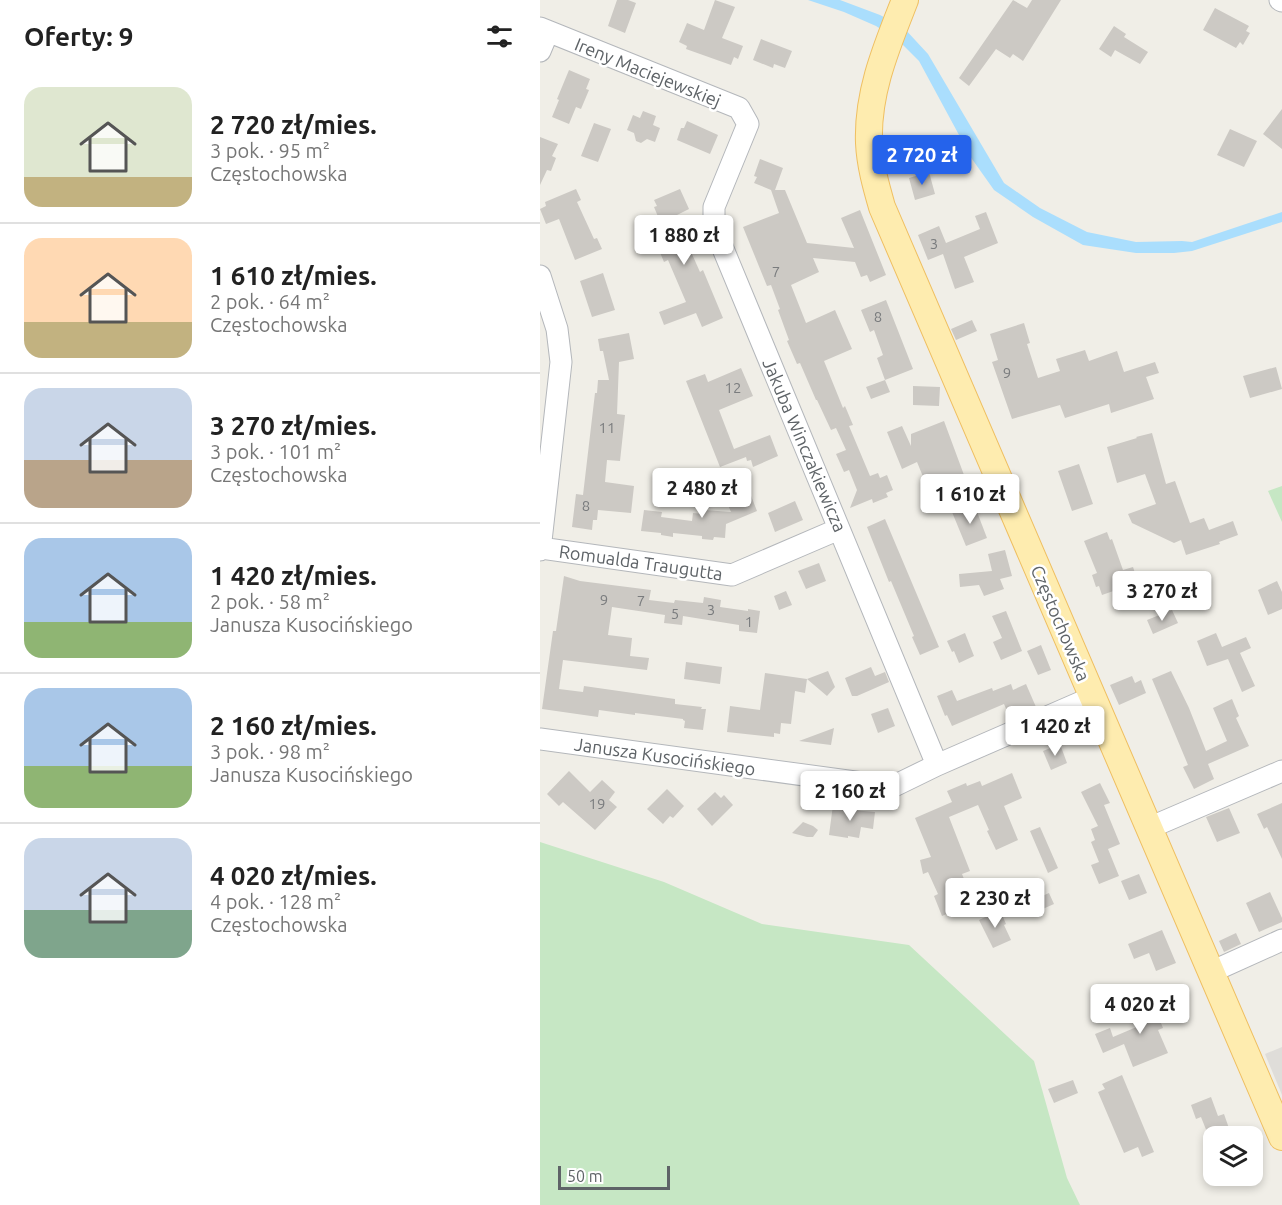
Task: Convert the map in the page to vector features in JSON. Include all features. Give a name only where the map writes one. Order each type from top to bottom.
[{"type":"main road","name":"Częstochowska","points":[[904,2],[882,57],[872,98],[869,124],[871,158],[882,207],[1282,1137]]},
{"type":"street","name":"Ireny Maciejewskiej","points":[[543,37],[739,108],[748,124]]},
{"type":"street","name":"Jakuba Winczakiewicza","points":[[748,124],[714,207],[714,227],[937,765]]},
{"type":"street","points":[[540,276],[557,329],[561,362],[540,549]]},
{"type":"street","name":"Romualda Traugutta","points":[[540,549],[732,575],[840,529]]},
{"type":"street","name":"Janusza Kusocińskiego","points":[[540,739],[892,787],[1093,697]]},
{"type":"street","points":[[1149,828],[1282,771]]},
{"type":"street","points":[[1211,972],[1282,940]]},
{"type":"shaded area","points":[[1282,1047],[1282,1095],[1265,1054]]},
{"type":"green space","points":[[1282,486],[1282,522],[1268,491]]},
{"type":"green space","points":[[540,842],[664,882],[762,924],[909,945],[1034,1061],[1067,1178],[1080,1205],[540,1205]]},
{"type":"water","points":[[808,0],[840,0],[880,15],[903,27],[928,54],[1004,183],[1040,208],[1087,232],[1136,242],[1192,242],[1282,212],[1282,222],[1192,251],[1136,253],[1083,245],[1033,217],[994,190],[972,159],[919,61],[899,41],[876,26]]},
{"type":"building","points":[[617,0],[636,3],[625,33],[608,26]]},
{"type":"building","points":[[715,0],[735,7],[722,38],[743,46],[738,59],[734,57],[731,65],[686,49],[687,46],[679,42],[687,23],[704,30]]},
{"type":"building","points":[[1013,0],[1027,8],[1032,0],[1061,0],[1023,61],[1013,54],[1010,58],[996,49],[969,86],[959,78]]},
{"type":"building","points":[[1215,8],[1249,26],[1246,31],[1250,33],[1243,45],[1240,42],[1236,48],[1203,30]]},
{"type":"building","points":[[1114,26],[1126,34],[1124,37],[1148,52],[1140,64],[1115,50],[1111,57],[1099,49]]},
{"type":"building","points":[[761,39],[792,51],[785,68],[774,64],[773,68],[753,60]]},
{"type":"building","points":[[569,70],[590,79],[586,89],[589,90],[581,109],[576,107],[569,124],[552,117]]},
{"type":"building","points":[[1282,109],[1282,149],[1263,134]]},
{"type":"building","points":[[643,111],[656,116],[653,125],[660,128],[655,142],[647,139],[641,143],[636,141],[634,133],[627,130],[633,115],[640,118]]},
{"type":"building","points":[[687,121],[718,135],[710,154],[677,140],[681,128],[684,128]]},
{"type":"building","points":[[594,123],[611,129],[598,162],[581,156]]},
{"type":"building","points":[[1230,129],[1257,141],[1244,167],[1217,155]]},
{"type":"building","points":[[540,137],[558,144],[552,156],[556,158],[551,171],[547,170],[540,185]]},
{"type":"building","points":[[760,159],[783,168],[775,190],[785,190],[807,243],[854,248],[841,218],[860,210],[886,275],[870,282],[867,275],[861,277],[855,262],[813,258],[819,272],[791,285],[806,323],[835,310],[852,349],[824,361],[843,408],[845,406],[853,425],[849,426],[870,476],[878,473],[880,478],[887,475],[893,490],[886,493],[888,497],[873,503],[872,499],[850,508],[857,490],[849,470],[844,472],[836,454],[846,450],[836,428],[831,430],[800,363],[797,364],[787,341],[789,340],[771,285],[767,286],[743,227],[779,213],[771,190],[754,183]]},
{"type":"building","points":[[929,172],[935,194],[915,200],[909,178]]},
{"type":"building","points":[[576,189],[581,200],[577,202],[594,239],[597,238],[602,249],[575,260],[559,219],[546,224],[540,209],[546,206],[545,202]]},
{"type":"building","points":[[680,189],[689,209],[675,216],[700,272],[703,270],[723,318],[702,327],[696,313],[664,325],[659,312],[686,302],[668,260],[664,262],[656,243],[667,238],[654,207],[657,206],[654,200]]},
{"type":"building","points":[[986,212],[998,243],[964,257],[974,282],[955,289],[943,254],[928,260],[918,235],[939,226],[946,243],[980,229],[975,216]]},
{"type":"building","points":[[603,273],[615,310],[592,317],[580,281]]},
{"type":"building","points":[[886,300],[913,369],[885,380],[877,358],[883,355],[874,330],[870,332],[861,310]]},
{"type":"building","points":[[972,320],[977,331],[956,340],[951,329]]},
{"type":"building","points":[[1024,323],[1030,343],[1027,344],[1038,378],[1060,371],[1056,359],[1085,350],[1089,361],[1117,351],[1124,372],[1155,362],[1159,373],[1146,377],[1154,399],[1111,413],[1109,404],[1065,418],[1060,405],[1012,419],[992,362],[998,360],[990,334]]},
{"type":"building","points":[[629,333],[634,359],[619,362],[617,414],[625,415],[620,461],[607,460],[605,482],[634,486],[631,513],[598,510],[597,520],[593,520],[592,530],[572,527],[576,494],[583,495],[598,380],[609,380],[598,339]]},
{"type":"building","points":[[1276,367],[1282,389],[1250,398],[1243,376]]},
{"type":"building","points":[[741,368],[753,396],[719,410],[734,449],[770,435],[778,456],[753,467],[751,460],[747,461],[746,457],[720,467],[686,381],[705,374],[708,382]]},
{"type":"building","points":[[885,380],[890,392],[871,399],[866,387]]},
{"type":"building","points":[[913,386],[940,387],[939,406],[913,405]]},
{"type":"building","points":[[944,421],[964,475],[947,482],[948,486],[934,491],[933,488],[928,489],[917,462],[902,469],[887,432],[902,426],[911,446],[911,434]]},
{"type":"building","points":[[1152,433],[1166,484],[1175,481],[1190,523],[1204,518],[1209,530],[1233,521],[1238,535],[1219,542],[1220,544],[1186,555],[1181,540],[1174,543],[1132,523],[1128,514],[1156,504],[1145,474],[1117,483],[1107,447]]},
{"type":"building","points":[[1079,464],[1093,504],[1072,511],[1058,471]]},
{"type":"building","points":[[748,488],[757,511],[726,524],[725,538],[702,539],[702,536],[673,533],[673,537],[641,531],[644,510],[662,512],[661,517],[692,521],[693,513],[704,514],[704,510],[731,512],[725,498]]},
{"type":"building","points":[[795,501],[803,520],[775,532],[768,513]]},
{"type":"building","points":[[974,504],[987,538],[966,546],[952,512]]},
{"type":"building","points":[[885,519],[939,647],[920,655],[867,527]]},
{"type":"building","points":[[1107,532],[1110,540],[1112,539],[1123,570],[1133,567],[1139,585],[1102,595],[1092,575],[1097,573],[1084,541]]},
{"type":"building","points":[[1005,550],[1012,576],[1000,579],[1004,589],[984,596],[979,585],[960,587],[959,574],[992,571],[988,554]]},
{"type":"building","points":[[819,563],[826,581],[806,589],[798,571]]},
{"type":"building","points":[[564,576],[580,581],[651,590],[649,600],[703,603],[704,597],[721,600],[720,607],[760,611],[757,633],[739,631],[739,625],[683,616],[682,625],[664,623],[665,615],[612,607],[608,635],[632,638],[630,656],[649,658],[647,670],[563,660],[559,689],[583,692],[584,686],[675,699],[675,704],[706,709],[703,730],[684,728],[683,719],[599,710],[598,717],[542,709],[553,631],[556,631]]},
{"type":"building","points":[[1277,581],[1282,592],[1282,609],[1268,615],[1258,590]]},
{"type":"building","points":[[786,591],[792,605],[779,610],[774,596]]},
{"type":"building","points":[[1172,610],[1178,623],[1153,634],[1147,620]]},
{"type":"building","points":[[1006,611],[1022,651],[1001,660],[993,642],[1002,638],[992,616]]},
{"type":"building","points":[[965,633],[974,656],[959,663],[947,641]]},
{"type":"building","points":[[1216,633],[1222,647],[1246,637],[1251,648],[1240,653],[1255,686],[1242,692],[1228,659],[1207,666],[1197,641]]},
{"type":"building","points":[[1041,645],[1051,670],[1038,675],[1027,651]]},
{"type":"building","points":[[686,662],[722,667],[720,684],[684,679]]},
{"type":"building","points":[[871,667],[875,676],[885,672],[889,682],[852,696],[845,678]]},
{"type":"building","points":[[828,671],[835,687],[827,696],[807,679]]},
{"type":"building","points":[[1171,671],[1206,751],[1227,741],[1213,708],[1232,699],[1239,716],[1236,718],[1249,746],[1208,764],[1214,779],[1194,789],[1183,767],[1188,765],[1152,679]]},
{"type":"building","points":[[765,673],[807,679],[805,693],[795,691],[791,724],[781,723],[780,734],[774,733],[774,737],[727,732],[730,706],[760,710]]},
{"type":"building","points":[[1132,676],[1135,683],[1141,680],[1146,693],[1119,705],[1110,685]]},
{"type":"building","points":[[1011,684],[1013,690],[1026,684],[1036,707],[1010,718],[1004,704],[952,726],[937,696],[952,690],[957,701],[992,688],[993,691]]},
{"type":"building","points":[[888,708],[895,726],[878,733],[871,714]]},
{"type":"building","points":[[834,728],[831,745],[799,741]]},
{"type":"building","points":[[1060,744],[1067,763],[1051,770],[1043,751]]},
{"type":"building","points":[[569,771],[590,792],[602,780],[615,792],[609,800],[617,807],[595,830],[563,802],[559,806],[547,794]]},
{"type":"building","points":[[1012,773],[1022,798],[1004,806],[1018,840],[996,850],[978,805],[949,817],[970,871],[962,874],[974,904],[942,916],[934,896],[938,894],[928,872],[923,874],[920,860],[931,857],[915,818],[952,802],[947,791],[966,783],[967,786],[980,781],[982,786]]},
{"type":"building","points":[[1100,783],[1110,803],[1104,805],[1120,844],[1108,849],[1119,876],[1099,884],[1091,865],[1099,862],[1091,842],[1095,840],[1091,829],[1098,826],[1081,792]]},
{"type":"building","points":[[667,789],[684,806],[673,818],[670,816],[663,824],[647,809]]},
{"type":"building","points":[[715,792],[721,798],[724,795],[733,805],[712,826],[697,809]]},
{"type":"building","points":[[1282,803],[1282,859],[1267,827],[1264,829],[1257,814]]},
{"type":"building","points":[[833,805],[852,807],[852,810],[875,812],[873,829],[861,827],[859,838],[829,835]]},
{"type":"building","points":[[1229,808],[1240,833],[1217,842],[1206,817]]},
{"type":"building","points":[[803,822],[818,830],[813,837],[792,833]]},
{"type":"building","points":[[1040,827],[1058,868],[1048,873],[1030,831]]},
{"type":"building","points":[[1139,874],[1147,893],[1129,900],[1121,881]]},
{"type":"building","points":[[1270,892],[1282,922],[1259,932],[1246,903]]},
{"type":"building","points":[[1049,893],[1054,904],[1029,915],[1024,904]]},
{"type":"building","points":[[1000,910],[1011,940],[993,948],[979,920]]},
{"type":"building","points":[[1162,930],[1176,963],[1156,971],[1149,953],[1134,959],[1128,944]]},
{"type":"building","points":[[1236,933],[1241,944],[1224,952],[1219,941]]},
{"type":"building","points":[[1162,994],[1170,1013],[1159,1018],[1163,1028],[1158,1030],[1168,1053],[1133,1067],[1124,1044],[1103,1053],[1095,1034],[1110,1028],[1113,1037],[1146,1023],[1142,1015],[1149,1012],[1144,1002]]},
{"type":"building","points":[[1122,1075],[1154,1152],[1142,1157],[1138,1147],[1124,1153],[1098,1092],[1105,1089],[1102,1084]]},
{"type":"building","points":[[1073,1080],[1078,1093],[1054,1103],[1048,1089]]},
{"type":"building","points":[[1211,1097],[1218,1116],[1224,1114],[1228,1126],[1205,1126],[1201,1117],[1196,1119],[1191,1105]]}]
